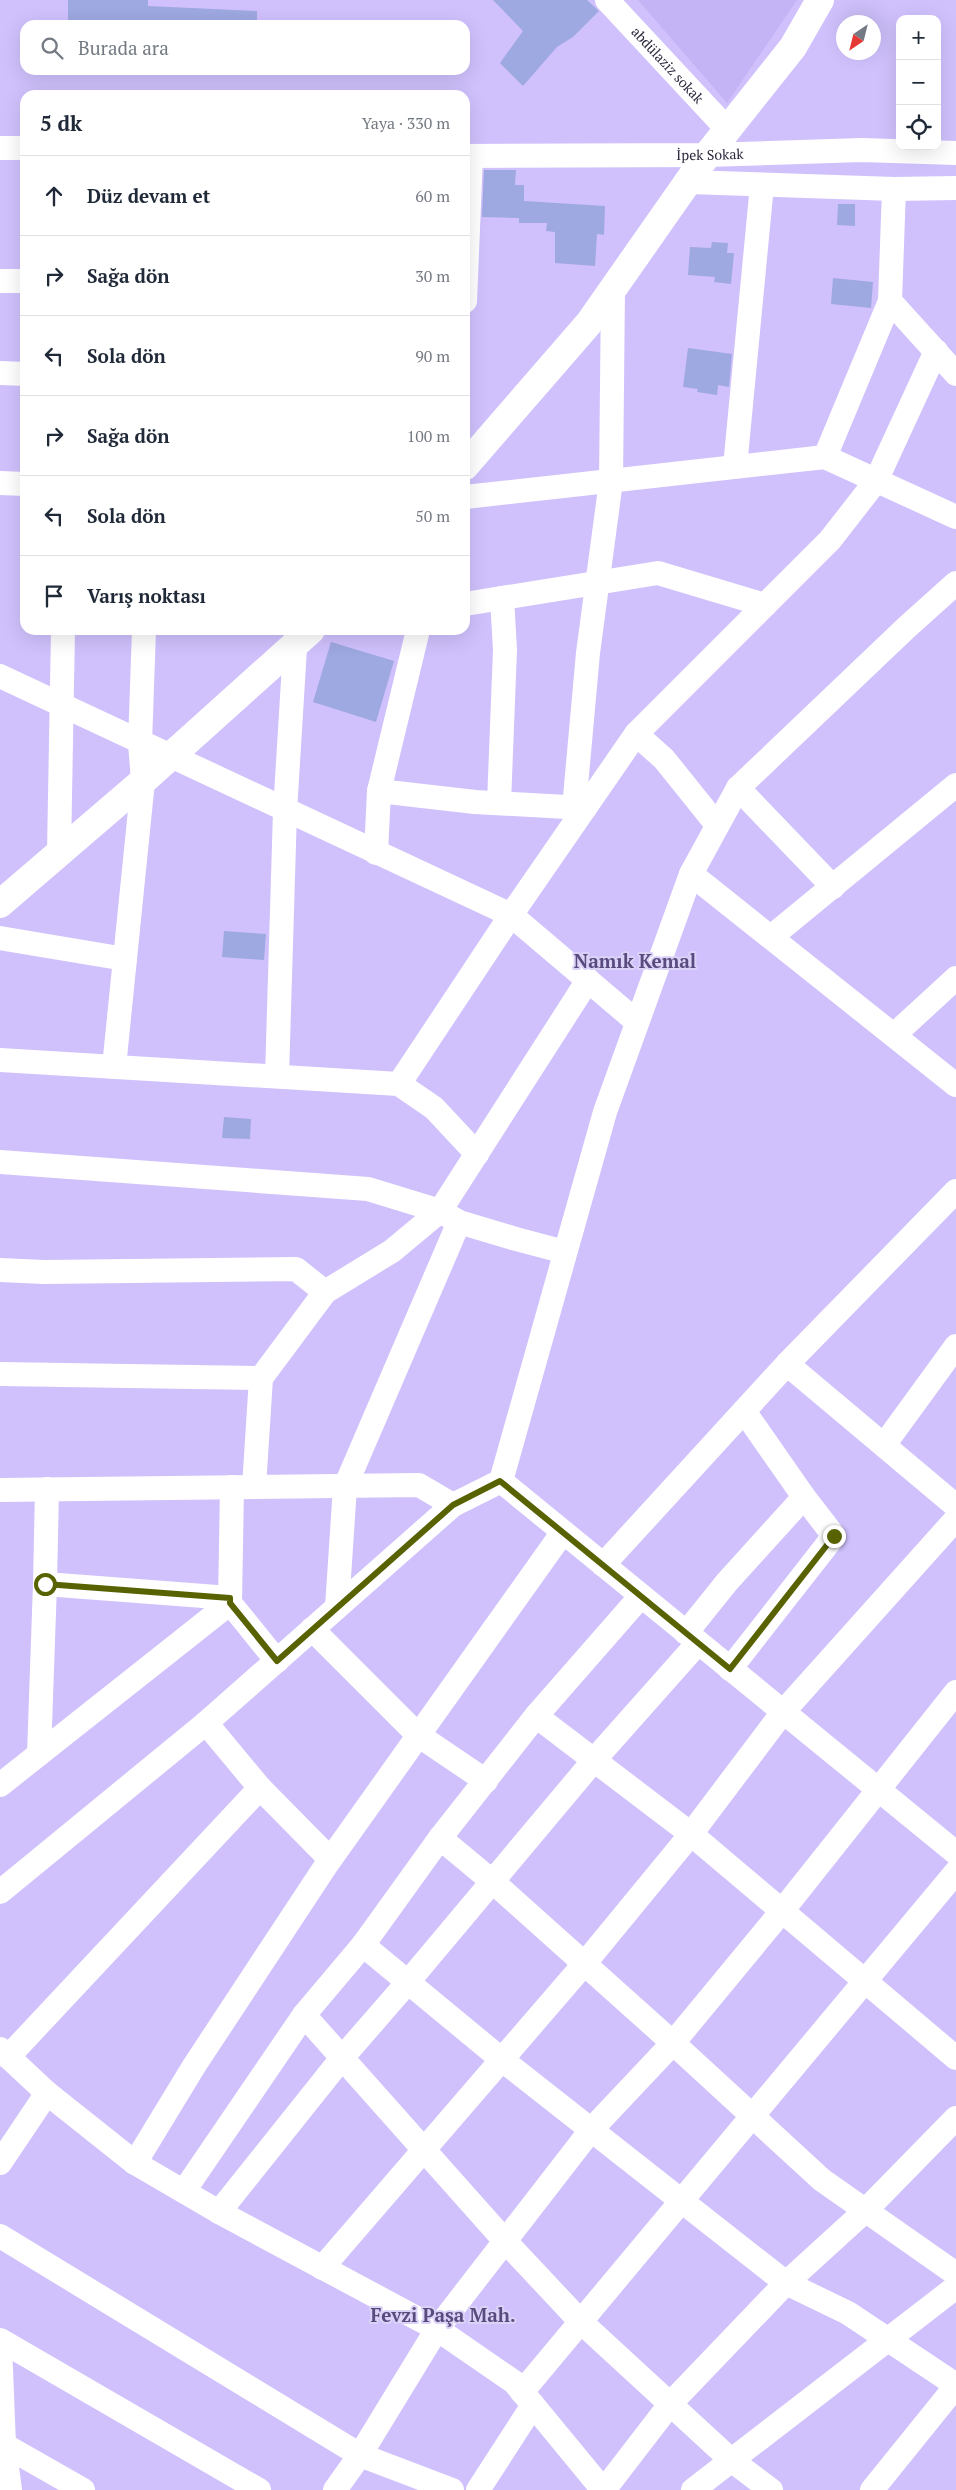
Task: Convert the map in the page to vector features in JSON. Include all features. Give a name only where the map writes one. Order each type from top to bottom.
[{"type":"street","name":"abdülaziz sokak","points":[[606,0],[728,130]]},
{"type":"street","points":[[470,460],[589,323],[707,156],[793,47],[820,0]]},
{"type":"street","points":[[0,148],[20,148]]},
{"type":"street","name":"İpek Sokak","points":[[470,156],[707,156],[862,150],[956,153]]},
{"type":"street","points":[[688,182],[894,189],[956,188]]},
{"type":"street","points":[[735,468],[762,185]]},
{"type":"street","points":[[825,457],[890,301],[894,189]]},
{"type":"street","points":[[0,281],[20,281]]},
{"type":"street","points":[[579,808],[588,654],[611,481],[613,289]]},
{"type":"street","points":[[890,301],[956,374]]},
{"type":"street","points":[[399,1084],[579,808],[636,734],[830,540],[876,481],[936,351]]},
{"type":"street","points":[[0,373],[20,374]]},
{"type":"street","points":[[470,496],[825,457],[956,517]]},
{"type":"street","points":[[0,483],[20,484]]},
{"type":"street","points":[[470,603],[658,573],[765,605]]},
{"type":"street","points":[[0,1892],[206,1723],[453,1505],[500,1481],[605,1112],[691,874],[738,788],[907,627],[956,583]]},
{"type":"street","points":[[499,803],[505,650],[502,598]]},
{"type":"street","points":[[59,853],[60,705],[63,635]]},
{"type":"street","points":[[114,1067],[143,781],[140,743],[144,635]]},
{"type":"street","points":[[0,904],[170,757],[301,635]]},
{"type":"street","points":[[277,1076],[285,811],[301,635]]},
{"type":"street","points":[[376,852],[379,791],[417,635]]},
{"type":"street","points":[[0,676],[285,811],[511,915],[637,1022]]},
{"type":"street","points":[[636,734],[664,759],[717,825]]},
{"type":"street","points":[[771,938],[956,786]]},
{"type":"street","points":[[738,788],[832,887]]},
{"type":"street","points":[[379,791],[499,803],[579,808]]},
{"type":"street","points":[[691,874],[956,1085]]},
{"type":"street","points":[[0,938],[125,959]]},
{"type":"street","points":[[894,1035],[956,978]]},
{"type":"street","points":[[337,1607],[344,1487],[449,1216],[477,1154],[588,980]]},
{"type":"street","points":[[0,1060],[399,1084],[434,1108],[477,1154]]},
{"type":"street","points":[[0,1162],[368,1188],[516,1240],[565,1252]]},
{"type":"street","points":[[603,1565],[787,1364],[956,1191]]},
{"type":"street","points":[[277,1661],[230,1600],[243,1487],[261,1378],[325,1292],[449,1216]]},
{"type":"street","points":[[0,1270],[54,1272],[296,1269],[325,1292]]},
{"type":"street","points":[[884,1445],[956,1346]]},
{"type":"street","points":[[787,1364],[956,1506]]},
{"type":"street","points":[[0,1374],[261,1378]]},
{"type":"street","points":[[730,1669],[834,1536],[804,1497],[744,1410]]},
{"type":"street","points":[[500,1481],[956,1853]]},
{"type":"street","points":[[0,1490],[419,1485],[453,1505]]},
{"type":"street","points":[[39,1754],[45,1584],[46,1489]]},
{"type":"street","points":[[219,2212],[342,2058],[493,1882],[595,1759],[692,1638],[727,1582],[804,1497]]},
{"type":"street","points":[[322,2268],[585,1963],[691,1834],[784,1712],[956,1519]]},
{"type":"street","points":[[135,2163],[194,2066],[330,1859],[563,1532]]},
{"type":"street","points":[[45,1584],[230,1600]]},
{"type":"street","points":[[184,2191],[304,2015],[363,1945],[440,1838],[486,1782],[536,1716],[641,1596]]},
{"type":"street","points":[[0,1785],[230,1600]]},
{"type":"street","points":[[312,1630],[418,1735],[486,1782]]},
{"type":"street","points":[[335,2490],[360,2455],[437,2330],[591,2130],[674,2043],[782,1911],[877,1789],[956,1692]]},
{"type":"street","points":[[536,1716],[595,1759],[691,1834],[956,2058]]},
{"type":"street","points":[[206,1723],[260,1788],[330,1859]]},
{"type":"street","points":[[260,1788],[4,2053],[47,2093],[135,2163],[219,2212],[437,2330],[514,2382],[604,2490],[671,2403],[786,2283],[865,2211],[956,2118]]},
{"type":"street","points":[[440,1838],[585,1963],[822,2180],[956,2274]]},
{"type":"street","points":[[478,2490],[528,2399],[582,2322],[680,2201],[754,2116],[956,1872]]},
{"type":"street","points":[[363,1945],[501,2059],[786,2283],[848,2313],[956,2386],[872,2490]]},
{"type":"street","points":[[304,2015],[505,2241],[582,2322],[731,2460],[771,2490]]},
{"type":"street","points":[[0,2163],[47,2093]]},
{"type":"street","points":[[0,2236],[360,2455],[452,2490]]},
{"type":"street","points":[[693,2490],[956,2287]]},
{"type":"street","points":[[0,2342],[4,2445],[10,2490]]},
{"type":"street","points":[[0,2342],[259,2490]]},
{"type":"street","points":[[4,2445],[83,2490]]},
{"type":"shaded area","points":[[638,0],[797,0],[727,103]]},
{"type":"building","points":[[68,0],[148,0],[148,6],[257,11],[257,20],[68,20]]},
{"type":"building","points":[[493,0],[587,0],[599,11],[573,37],[557,47],[523,86],[500,63],[523,31]]},
{"type":"building","points":[[484,170],[516,170],[515,185],[524,185],[524,201],[605,206],[604,235],[597,234],[595,266],[555,263],[555,232],[546,231],[547,223],[519,223],[519,218],[482,217]]},
{"type":"building","points":[[838,204],[855,204],[855,226],[837,225]]},
{"type":"building","points":[[712,242],[728,243],[727,253],[734,253],[731,284],[714,282],[715,277],[688,275],[690,247],[711,248]]},
{"type":"building","points":[[833,278],[873,282],[871,308],[831,304]]},
{"type":"building","points":[[688,348],[732,354],[729,387],[718,385],[717,395],[697,392],[698,389],[683,387]]},
{"type":"building","points":[[331,642],[394,661],[376,722],[313,702]]},
{"type":"building","points":[[224,931],[266,934],[264,960],[222,957]]},
{"type":"building","points":[[224,1117],[251,1119],[250,1139],[222,1138]]},
{"type":"district","name":"Namık Kemal","points":[[635,961]]},
{"type":"district","name":"Fevzi Paşa Mah.","points":[[443,2315]]},
{"type":"route","points":[[45,1584],[230,1598],[230,1603],[277,1661],[453,1505],[500,1481],[730,1669],[834,1536]]}]
